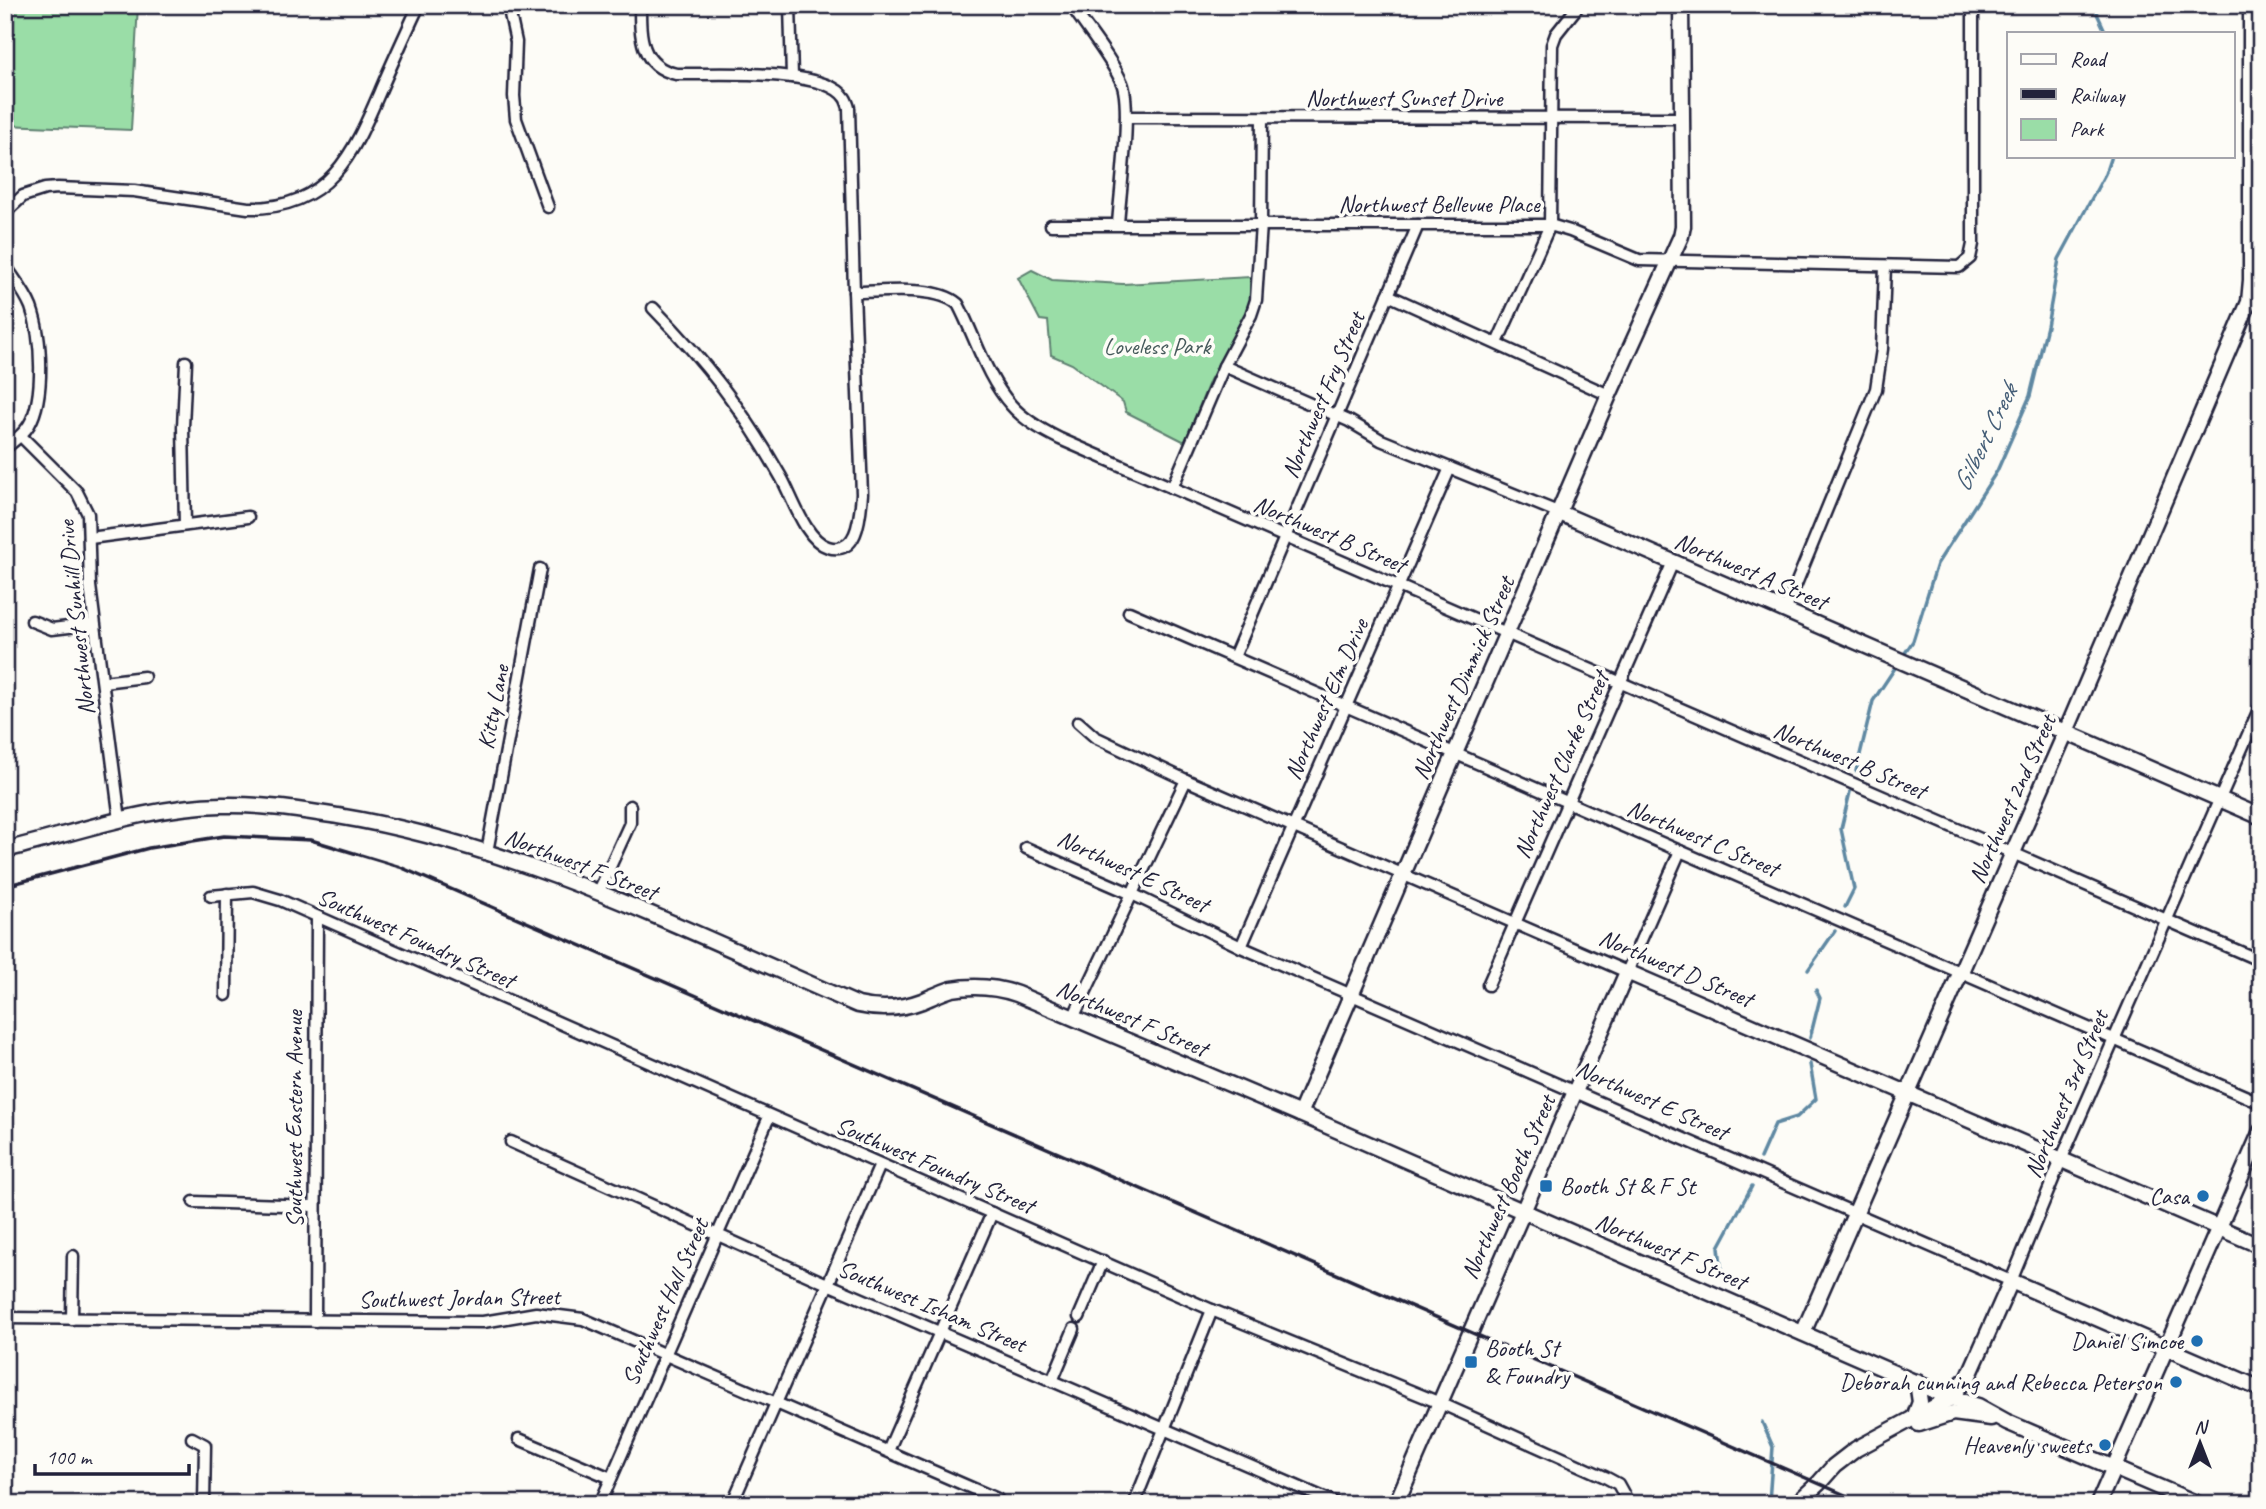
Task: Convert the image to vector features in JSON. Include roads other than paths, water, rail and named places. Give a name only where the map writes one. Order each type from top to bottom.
[{"type":"street","points":[[5,217],[9,208],[23,196],[46,189],[106,189],[248,208],[264,208],[309,194],[337,172],[357,145],[419,5]]},
{"type":"street","points":[[508,5],[516,42],[516,119],[548,207]]},
{"type":"street","points":[[640,5],[640,32],[645,51],[657,68],[676,74],[792,77],[819,82],[846,98],[849,108],[862,494],[860,517],[852,541],[836,548],[828,547],[813,537],[748,421],[694,350],[653,308]]},
{"type":"street","points":[[790,5],[792,77]]},
{"type":"street","points":[[1071,5],[1122,84],[1125,95],[1126,117],[1118,224]]},
{"type":"street","points":[[1497,343],[1550,225],[1554,40],[1580,5]]},
{"type":"street","name":"Northwest Dimmick Street","points":[[1300,1114],[1609,395],[1681,236],[1681,5]]},
{"type":"street","name":"Northwest Bellevue Place","points":[[1051,225],[1550,225],[1570,230],[1639,260],[1959,267],[1970,258],[1973,244],[1973,5]]},
{"type":"street","name":"Northwest 2nd Street","points":[[1803,1333],[2066,732],[2249,302],[2256,280],[2251,5]]},
{"type":"street","name":"Northwest Sunset Drive","points":[[1126,117],[1682,118]]},
{"type":"street","points":[[1172,488],[1224,366],[1251,316],[1256,300],[1261,224],[1262,118]]},
{"type":"street","name":"Northwest Fry Street","points":[[1234,657],[1418,225]]},
{"type":"street","points":[[5,265],[30,305],[40,344],[35,411],[21,436],[5,448]]},
{"type":"street","points":[[1785,611],[1876,390],[1882,349],[1885,266]]},
{"type":"street","name":"Northwest B Street","points":[[855,292],[918,292],[950,297],[958,304],[1003,394],[1022,416],[1060,439],[2261,961]]},
{"type":"street","points":[[1388,295],[1609,395]]},
{"type":"street","points":[[185,525],[183,427],[186,362]]},
{"type":"street","name":"Northwest A Street","points":[[1224,366],[1338,416],[1381,440],[1560,513],[2261,817]]},
{"type":"street","name":"Northwest Sunhill Drive","points":[[21,436],[77,492],[88,514],[94,624],[120,820]]},
{"type":"street","name":"Northwest Elm Drive","points":[[1241,947],[1450,468]]},
{"type":"street","points":[[90,538],[248,517]]},
{"type":"street","name":"Northwest Clarke Street","points":[[1488,985],[1673,562]]},
{"type":"street","name":"Kitty Lane","points":[[487,852],[540,569]]},
{"type":"street","name":"Northwest C Street","points":[[1129,612],[2261,1103]]},
{"type":"street","points":[[32,621],[52,629],[94,624]]},
{"type":"street","points":[[103,682],[144,677]]},
{"type":"street","name":"Northwest 3rd Street","points":[[1796,1504],[1834,1466],[1856,1449],[1951,1398],[1968,1378],[2261,705]]},
{"type":"street","name":"Northwest D Street","points":[[1078,722],[1095,737],[1186,780],[2261,1246]]},
{"type":"street","points":[[1073,1018],[1186,780]]},
{"type":"street","name":"Northwest F Street","points":[[5,850],[120,820],[198,806],[272,807],[388,826],[513,860],[598,892],[872,1009],[898,1008],[949,990],[988,987],[1017,994],[1300,1114],[1951,1398],[1973,1404],[2007,1422],[2198,1504]]},
{"type":"street","points":[[598,892],[629,823],[630,806]]},
{"type":"street","name":"Northwest E Street","points":[[1026,848],[1132,894],[1241,947],[2261,1389]]},
{"type":"street","name":"Northwest Booth Street","points":[[1396,1504],[1680,851]]},
{"type":"street","name":"Southwest Foundry Street","points":[[211,896],[253,892],[264,895],[1212,1310],[1440,1403],[1618,1483],[1629,1504]]},
{"type":"street","points":[[226,995],[227,894]]},
{"type":"street","name":"Southwest Eastern Avenue","points":[[315,1321],[317,918]]},
{"type":"street","name":"Southwest Hall Street","points":[[600,1504],[769,1117]]},
{"type":"street","points":[[2098,1504],[2261,1131]]},
{"type":"street","name":"Southwest Isham Street","points":[[511,1142],[939,1332],[1338,1504]]},
{"type":"street","points":[[732,1504],[880,1165]]},
{"type":"street","points":[[194,1202],[314,1206]]},
{"type":"street","points":[[888,1451],[992,1213]]},
{"type":"street","points":[[72,1319],[73,1256]]},
{"type":"street","points":[[1079,1317],[1103,1261]]},
{"type":"street","points":[[1133,1504],[1212,1310]]},
{"type":"street","name":"Southwest Jordan Street","points":[[5,1318],[483,1321],[536,1314],[583,1320],[997,1499],[997,1504]]},
{"type":"street","points":[[1052,1381],[1074,1329]]},
{"type":"street","points":[[1968,1378],[1973,1404]]},
{"type":"street","points":[[1914,1418],[1920,1397],[1917,1382]]},
{"type":"street","name":"Northwest 3rd Street","points":[[1856,1449],[1944,1415],[1972,1414],[2007,1422]]},
{"type":"street","points":[[192,1438],[205,1445],[204,1504]]},
{"type":"street","points":[[519,1439],[611,1478]]},
{"type":"waterway","name":"Gilbert Creek","points":[[2093,5],[2106,32]]},
{"type":"waterway","name":"Gilbert Creek","points":[[1905,653],[1913,641],[1937,564],[1997,471],[2030,396],[2047,326],[2059,259],[2105,174],[2110,158]]},
{"type":"waterway","name":"Gilbert Creek","points":[[1856,771],[1873,701],[1895,668]]},
{"type":"waterway","name":"Gilbert Creek","points":[[1845,907],[1854,889],[1841,829],[1850,792]]},
{"type":"waterway","name":"Gilbert Creek","points":[[1808,970],[1835,931]]},
{"type":"waterway","name":"Gilbert Creek","points":[[1810,1038],[1820,998],[1816,990]]},
{"type":"waterway","name":"Gilbert Creek","points":[[1760,1158],[1775,1124],[1797,1117],[1816,1099],[1810,1064]]},
{"type":"waterway","name":"Gilbert Creek","points":[[1722,1276],[1719,1247],[1752,1186]]},
{"type":"waterway","name":"Gilbert Creek","points":[[1762,1422],[1773,1447],[1769,1502]]},
{"type":"railway","points":[[5,886],[149,848],[224,836],[311,840],[400,867],[1866,1504]]},
{"type":"place","name":"Booth St & F St","points":[[1546,1186]]},
{"type":"place","name":"Casa","points":[[2203,1196]]},
{"type":"place","name":"Daniel Simcoe","points":[[2197,1341]]},
{"type":"place","name":"Booth St & Foundry","points":[[1471,1362]]},
{"type":"place","name":"Deborah cunning and Rebecca Peterson","points":[[2176,1382]]},
{"type":"place","name":"Heavenly sweets","points":[[2105,1445]]},
{"type":"park label","name":"Loveless Park","points":[[1157,346]]}]
